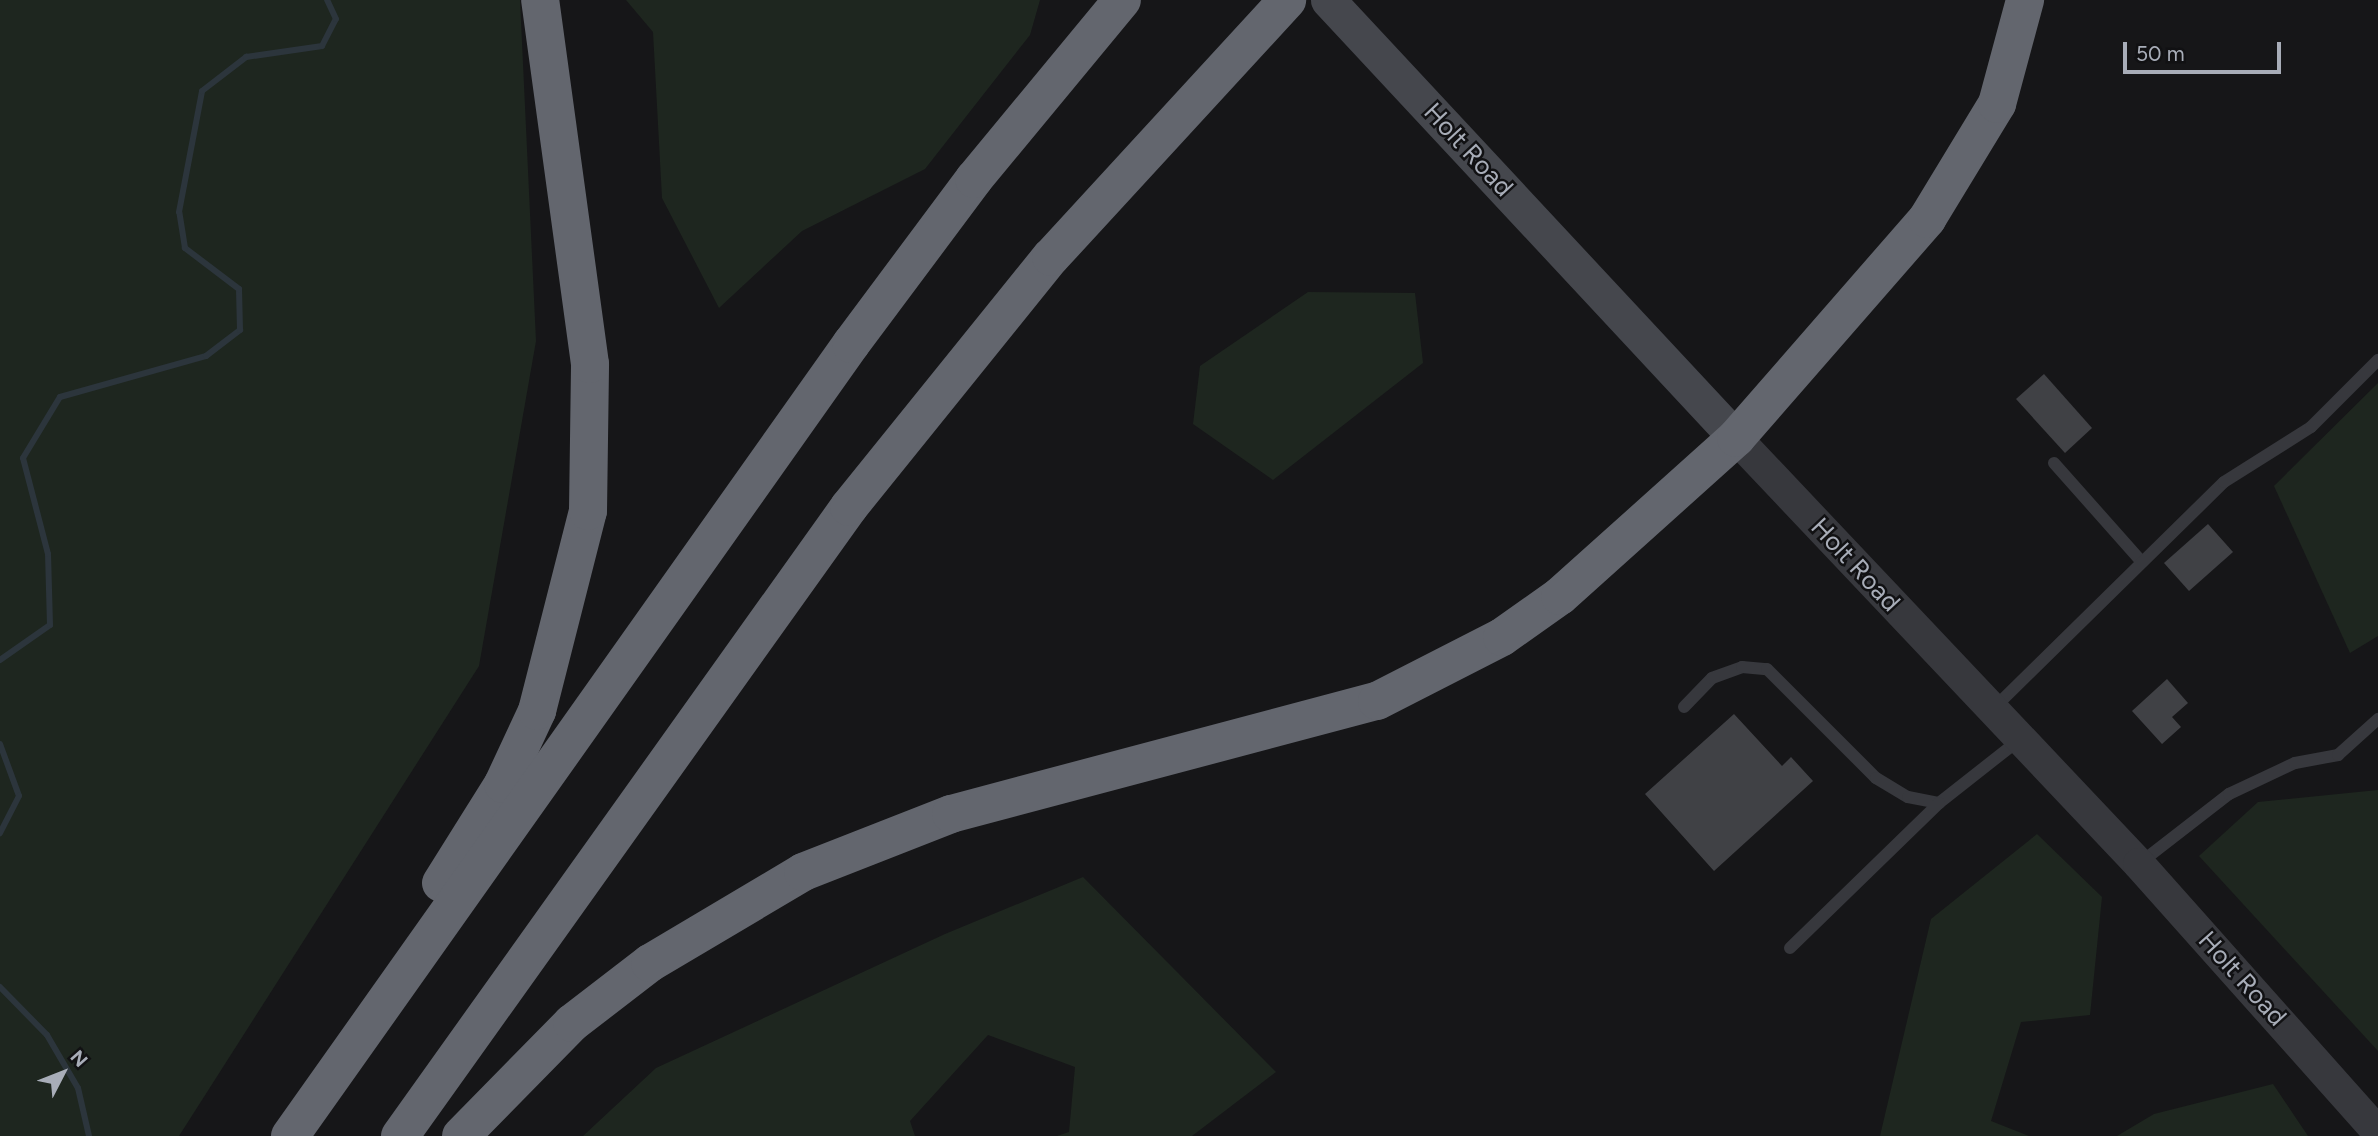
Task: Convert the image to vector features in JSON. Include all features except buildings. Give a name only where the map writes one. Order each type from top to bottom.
[{"type":"highway","points":[[283,1136],[318,1062],[503,784],[537,711],[576,576],[588,511],[590,364],[540,0]]},
{"type":"highway","points":[[290,1136],[851,344],[974,179],[1122,0]]},
{"type":"highway","points":[[400,1136],[867,485],[1051,257],[1287,0]]},
{"type":"highway","points":[[461,1136],[572,1023],[650,963],[803,872],[951,814],[1274,732],[1377,701],[1445,670],[1560,596],[1736,438],[1927,219],[1969,159],[1997,104],[2025,0]]},
{"type":"main road","name":"Holt Road","points":[[1328,0],[1736,438]]},
{"type":"street","name":"Holt Road","points":[[1736,438],[1992,711],[2140,864],[2378,1132]]},
{"type":"lane","points":[[1992,711],[2224,482],[2311,427],[2378,360]]},
{"type":"lane","points":[[2054,463],[2142,562]]},
{"type":"lane","points":[[1684,707],[1712,678],[1742,667],[1767,669],[1876,778],[1908,797],[1938,803]]},
{"type":"lane","points":[[2140,864],[2229,794],[2295,763],[2338,755],[2378,719]]},
{"type":"lane","points":[[1790,948],[1938,803],[2020,740]]},
{"type":"shaded area","points":[[0,0],[520,0],[536,341],[479,666],[179,1136],[0,1136]]},
{"type":"shaded area","points":[[626,0],[1040,0],[1030,35],[925,169],[802,231],[719,308],[662,198],[653,32]]},
{"type":"shaded area","points":[[1308,292],[1415,293],[1423,363],[1273,480],[1193,424],[1200,366]]},
{"type":"shaded area","points":[[2378,383],[2378,636],[2350,653],[2274,486]]},
{"type":"shaded area","points":[[2378,790],[2378,1051],[2199,856],[2258,802]]},
{"type":"shaded area","points":[[2037,834],[2102,897],[2090,1015],[2021,1022],[1991,1121],[2029,1136],[1880,1136],[1931,919]]},
{"type":"shaded area","points":[[1083,877],[1276,1072],[1192,1136],[1057,1136],[1069,1132],[1075,1067],[988,1035],[910,1121],[915,1136],[583,1136],[656,1068],[945,934]]},
{"type":"shaded area","points":[[2273,1084],[2308,1136],[2117,1136],[2154,1114]]},
{"type":"waterway","points":[[0,660],[50,625],[48,554],[23,458],[60,397],[206,356],[240,330],[239,289],[185,248],[179,212],[202,91],[246,57],[322,46],[336,19],[327,0]]},
{"type":"waterway","points":[[0,744],[19,796],[0,833]]},
{"type":"waterway","points":[[0,987],[47,1035],[78,1088],[89,1136]]}]
